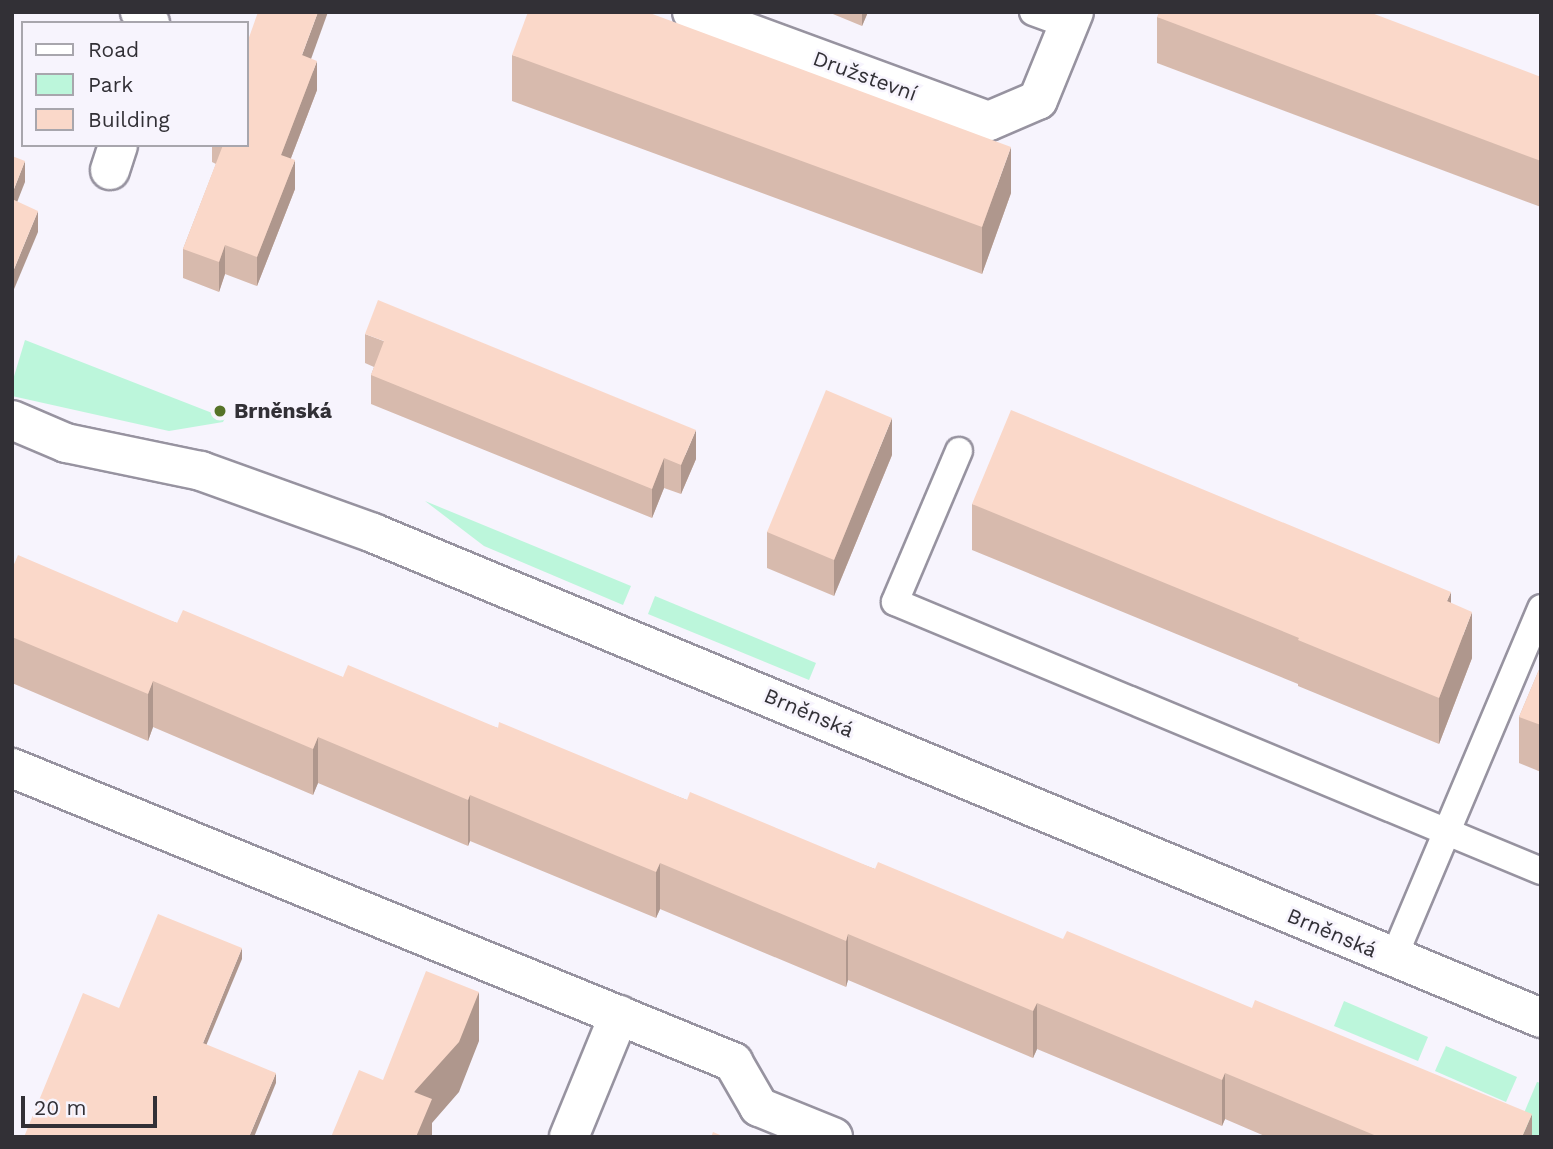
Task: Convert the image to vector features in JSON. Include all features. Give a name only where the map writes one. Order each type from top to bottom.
[{"type":"main road","name":"Družstevní","points":[[692,12],[989,121],[1038,100],[1071,19]]},
{"type":"main road","name":"Brněnská","points":[[12,421],[66,443],[201,471],[373,533],[627,636],[1394,959],[1541,1018]]},
{"type":"main road","name":"Brněnská","points":[[12,447],[66,443]]},
{"type":"main road","points":[[12,768],[733,1062],[759,1107],[833,1137]]},
{"type":"main road","points":[[569,1137],[619,1015]]},
{"type":"lane","points":[[1033,12],[1071,19]]},
{"type":"lane","points":[[959,451],[895,602],[1541,871]]},
{"type":"lane","points":[[1394,959],[1541,608]]},
{"type":"green space","points":[[25,340],[225,418],[223,422],[169,431],[12,396],[12,383]]},
{"type":"green space","points":[[425,501],[631,586],[623,605],[484,546]]},
{"type":"green space","points":[[655,596],[816,663],[809,680],[648,614]]},
{"type":"green space","points":[[1344,1001],[1428,1037],[1418,1061],[1334,1026]]},
{"type":"green space","points":[[1446,1046],[1517,1077],[1506,1102],[1435,1071]]},
{"type":"green space","points":[[1537,1082],[1541,1083],[1541,1137],[1514,1137]]},
{"type":"building","points":[[258,12],[318,12],[302,55],[317,61],[281,155],[295,160],[257,257],[225,245],[219,262],[183,249],[222,147],[248,147],[248,40]]},
{"type":"building","points":[[528,12],[647,12],[1011,147],[982,227],[512,55]]},
{"type":"building","points":[[1159,12],[1369,12],[1541,77],[1541,161],[1157,17]]},
{"type":"building","points":[[12,156],[25,161],[12,194]]},
{"type":"building","points":[[12,199],[38,211],[12,274]]},
{"type":"building","points":[[378,300],[696,430],[681,465],[664,458],[652,489],[371,375],[384,341],[365,334]]},
{"type":"building","points":[[826,390],[892,418],[834,560],[767,532]]},
{"type":"building","points":[[1011,410],[1451,592],[1447,601],[1472,612],[1439,698],[972,504]]},
{"type":"building","points":[[18,555],[177,623],[183,610],[343,677],[348,665],[498,728],[499,722],[687,800],[690,792],[875,869],[878,862],[1063,939],[1067,931],[1252,1008],[1255,1000],[1532,1114],[1522,1137],[1379,1137],[1225,1073],[1222,1080],[1037,1003],[1033,1011],[848,934],[846,941],[660,863],[656,872],[470,795],[468,800],[318,737],[313,749],[153,681],[148,694],[12,637],[12,569]]},
{"type":"building","points":[[1541,665],[1541,725],[1519,717]]},
{"type":"building","points":[[158,914],[242,948],[203,1043],[276,1073],[249,1137],[24,1137],[83,993],[119,1008]]},
{"type":"building","points":[[426,971],[479,992],[459,1042],[414,1092],[432,1099],[416,1137],[331,1137],[359,1070],[383,1080]]},
{"type":"building","points":[[713,1132],[725,1137],[711,1137]]},
{"type":"place","name":"Brněnská","points":[[220,411]]}]
